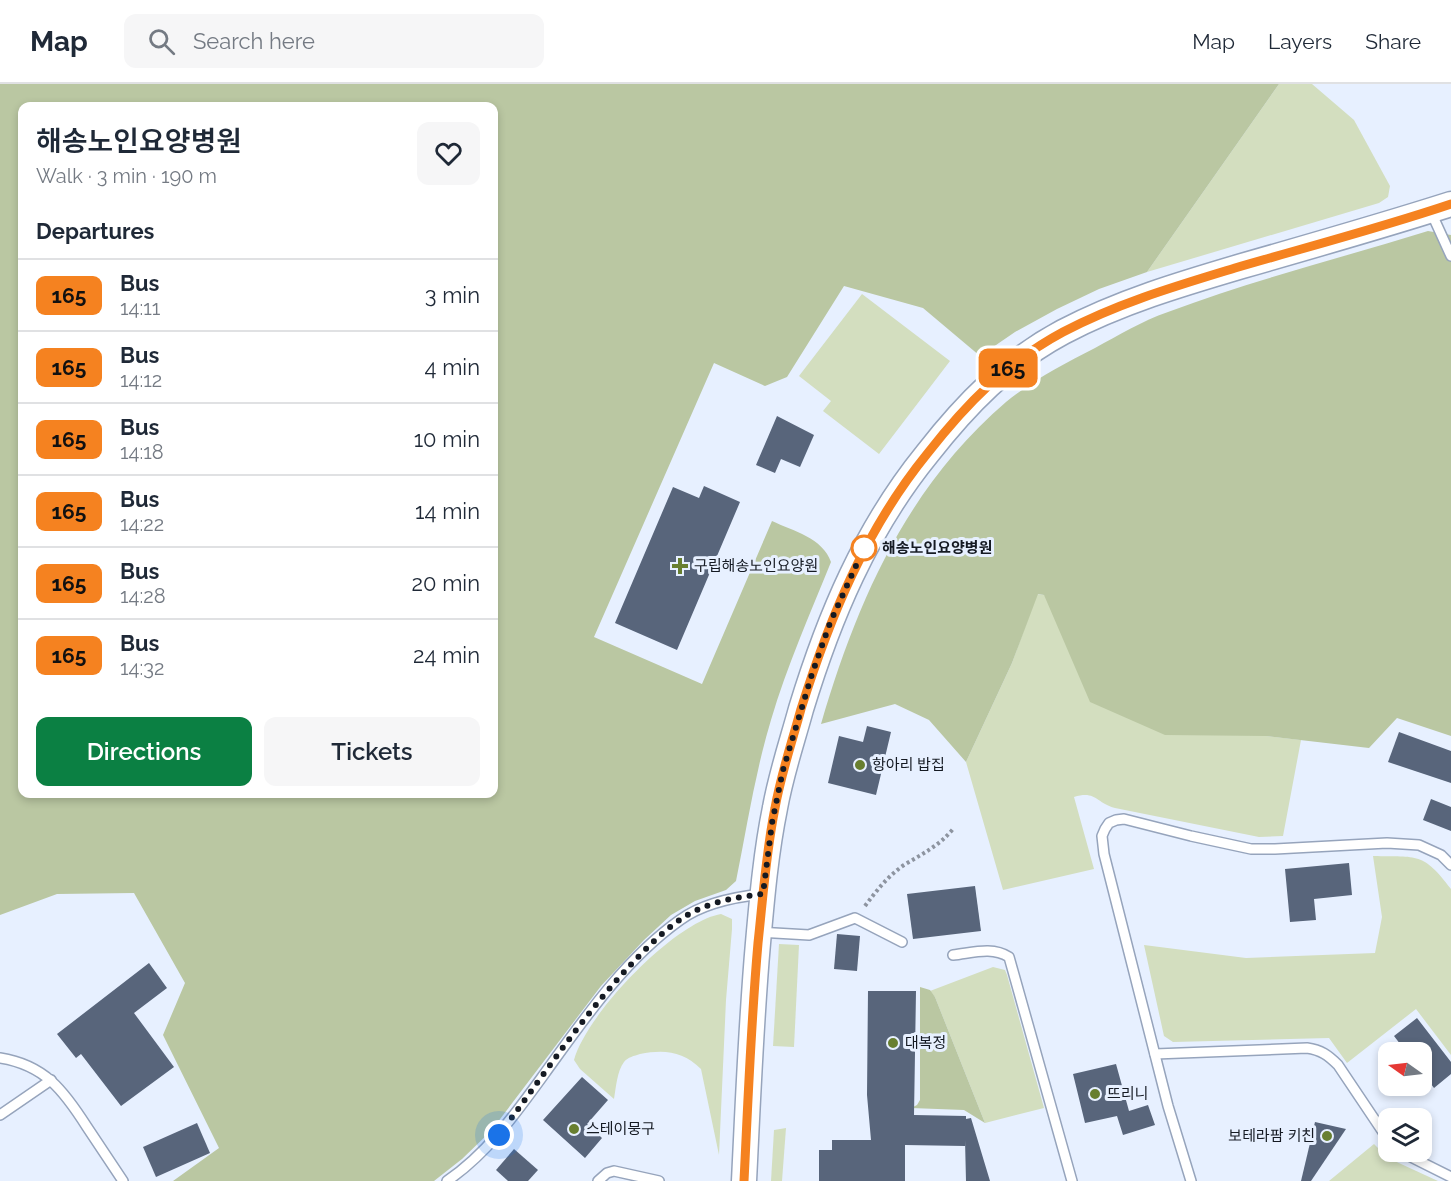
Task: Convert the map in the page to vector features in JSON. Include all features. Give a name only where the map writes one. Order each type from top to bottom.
[{"type":"street","points":[[744,1181],[759,932],[773,818],[783,770],[830,623],[868,540],[891,501],[975,396],[1026,354],[1064,332],[1109,310],[1168,288],[1441,208]]},
{"type":"lane","points":[[1441,208],[1451,256]]},
{"type":"lane","points":[[1191,1181],[1155,1054],[1102,844],[1102,836],[1110,823],[1116,820],[1134,821],[1251,849],[1387,843],[1419,845],[1442,855],[1451,865]]},
{"type":"lane","points":[[447,1181],[499,1135],[573,1034],[609,989],[645,950],[681,919],[714,904],[738,897],[763,894]]},
{"type":"lane","points":[[759,932],[809,934],[855,918],[902,942]]},
{"type":"lane","points":[[953,955],[990,951],[1000,952],[1009,957],[1072,1181]]},
{"type":"lane","points":[[1155,1054],[1307,1048],[1319,1050],[1330,1056],[1338,1065],[1378,1125]]},
{"type":"lane","points":[[0,1058],[34,1068],[51,1080],[66,1095],[123,1181]]},
{"type":"lane","points":[[0,1115],[51,1080]]},
{"type":"lane","points":[[1421,1162],[1451,1177]]},
{"type":"lane","points":[[598,1181],[607,1173],[614,1171],[658,1181]]},
{"type":"path","points":[[855,918],[885,881],[903,866],[936,846],[953,829]]},
{"type":"green space","points":[[0,84],[1279,84],[1147,272],[1099,289],[1057,309],[1015,332],[980,356],[923,308],[844,286],[787,377],[765,386],[714,363],[594,637],[702,684],[772,521],[806,536],[827,554],[831,562],[791,660],[765,740],[736,881],[726,890],[695,901],[671,915],[644,940],[601,986],[491,1131],[462,1159],[434,1181],[173,1181],[219,1148],[163,1035],[185,983],[134,893],[57,894],[0,915]]},
{"type":"green space","points":[[1279,84],[1312,84],[1354,120],[1390,186],[1388,197],[1379,203],[1147,272]]},
{"type":"green space","points":[[1428,231],[1451,235],[1451,736],[1397,718],[1369,748],[1266,736],[1165,735],[1090,702],[1044,595],[1038,594],[1012,663],[966,762],[929,720],[895,704],[821,724],[851,634],[869,590],[890,549],[913,509],[940,471],[971,435],[1006,402],[1060,366],[1158,316],[1265,279]]},
{"type":"green space","points":[[862,294],[950,361],[879,454],[823,411],[831,401],[799,376]]},
{"type":"green space","points":[[1037,594],[1044,595],[1266,736],[1301,740],[1283,836],[1259,837],[1115,808],[1092,796],[1081,795],[1074,797],[1094,869],[1003,890],[966,762],[1012,663]]},
{"type":"green space","points":[[1373,856],[1418,859],[1433,868],[1451,889],[1451,1055],[1416,1009],[1347,1063],[1329,1038],[1173,1042],[1164,1036],[1144,945],[1246,958],[1375,953],[1382,917]]},
{"type":"green space","points":[[721,914],[732,919],[732,929],[726,1000],[719,1155],[701,1069],[687,1058],[673,1053],[657,1052],[629,1058],[620,1070],[614,1099],[580,1069],[574,1060],[595,1019],[634,973],[680,934],[702,921]]},
{"type":"green space","points":[[779,944],[799,945],[794,1047],[773,1046]]},
{"type":"green space","points":[[993,967],[1005,970],[1007,975],[1044,1108],[985,1123],[935,997],[930,991]]},
{"type":"green space","points":[[920,987],[930,990],[935,997],[985,1123],[964,1110],[911,1108],[920,1100]]},
{"type":"green space","points":[[786,1128],[782,1181],[771,1181],[774,1130]]},
{"type":"green space","points":[[1374,1144],[1378,1148],[1378,1162],[1397,1162],[1438,1181],[1329,1181]]},
{"type":"building","points":[[777,416],[814,435],[800,467],[781,459],[775,473],[756,465]]},
{"type":"building","points":[[704,486],[740,502],[677,650],[615,623],[673,487],[699,498]]},
{"type":"building","points":[[867,726],[891,732],[876,795],[828,783],[839,736],[863,742]]},
{"type":"building","points":[[1399,732],[1451,751],[1451,783],[1388,762]]},
{"type":"building","points":[[1431,799],[1451,807],[1451,831],[1423,820]]},
{"type":"building","points":[[1349,863],[1352,895],[1314,899],[1316,920],[1290,922],[1285,869]]},
{"type":"building","points":[[975,886],[981,931],[913,939],[907,894]]},
{"type":"building","points":[[837,934],[860,936],[857,971],[834,969]]},
{"type":"building","points":[[149,963],[167,988],[134,1013],[174,1067],[121,1106],[81,1054],[76,1058],[57,1034]]},
{"type":"building","points":[[868,991],[916,991],[914,1115],[971,1118],[990,1181],[966,1181],[965,1140],[965,1146],[905,1145],[905,1181],[819,1181],[819,1150],[832,1150],[832,1140],[871,1140],[867,1095]]},
{"type":"building","points":[[1417,1018],[1451,1062],[1451,1074],[1434,1088],[1432,1085],[1432,1042],[1399,1042],[1394,1036]]},
{"type":"building","points":[[1116,1064],[1129,1111],[1148,1105],[1155,1125],[1123,1135],[1117,1116],[1085,1123],[1073,1074]]},
{"type":"building","points":[[582,1077],[608,1100],[587,1124],[602,1138],[585,1158],[543,1120]]},
{"type":"building","points":[[1315,1122],[1346,1129],[1311,1181],[1301,1181]]},
{"type":"building","points":[[197,1123],[210,1153],[156,1177],[143,1147]]},
{"type":"building","points":[[514,1149],[538,1170],[528,1181],[508,1181],[496,1170]]},
{"type":"bus line","name":"165","points":[[744,1181],[750,1055],[764,878],[783,770],[830,623],[868,540],[891,501],[975,396],[1026,354],[1064,332],[1109,310],[1168,288],[1451,204]]},
{"type":"place","name":"해송노인요양병원","points":[[864,548]]},
{"type":"place","name":"구립해송노인요양원","points":[[680,566]]},
{"type":"place","name":"항아리 밥집","points":[[860,765]]},
{"type":"place","name":"대복정","points":[[893,1043]]},
{"type":"place","name":"뜨리니","points":[[1095,1094]]},
{"type":"place","name":"스테이뭉구","points":[[574,1129]]},
{"type":"place","name":"보테라팜 키친","points":[[1327,1136]]},
{"type":"route","points":[[499,1135],[573,1034],[609,989],[645,950],[681,919],[714,904],[738,897],[763,894],[772,823],[783,770],[830,623],[864,548]]}]
